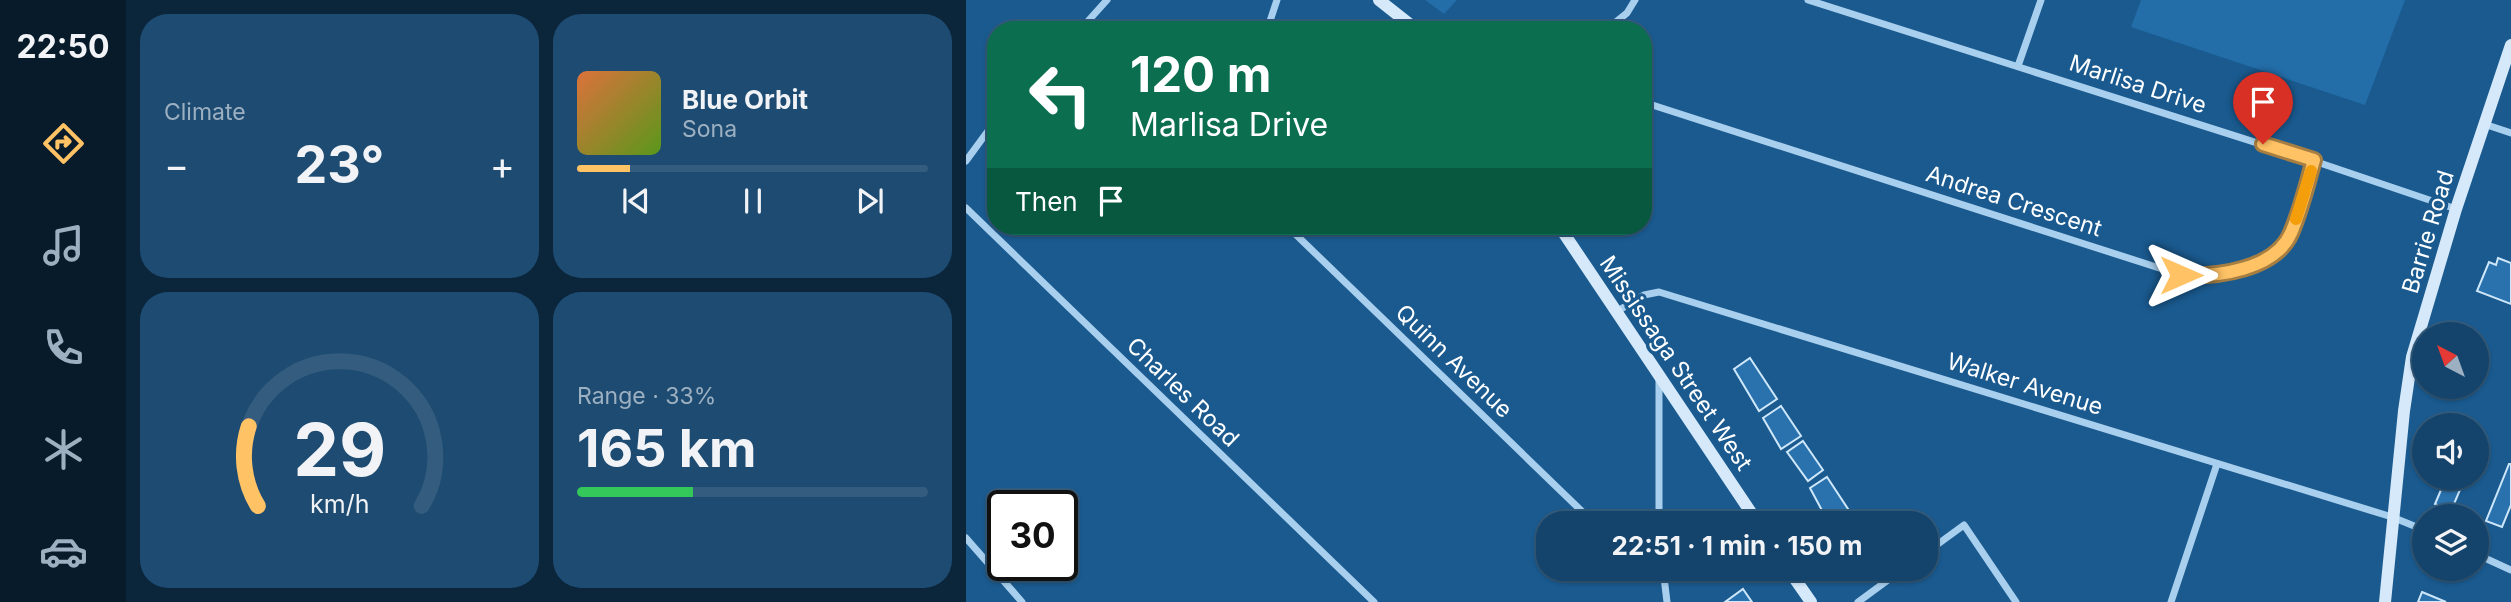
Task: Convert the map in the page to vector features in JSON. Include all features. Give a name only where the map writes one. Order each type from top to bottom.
[{"type":"street","points":[[1088,21],[1107,0]]},
{"type":"street","points":[[1269,21],[1276,0]]},
{"type":"street","points":[[1379,0],[1406,20]]},
{"type":"street","points":[[1390,0],[1406,20]]},
{"type":"street","points":[[1617,21],[1627,13],[1635,0]]},
{"type":"street","name":"Marlisa Drive","points":[[1808,0],[2314,160],[2456,209]]},
{"type":"street","points":[[2018,66],[2041,0]]},
{"type":"street","name":"Barrie Road","points":[[2385,602],[2392,517],[2412,357],[2456,209],[2511,45]]},
{"type":"street","name":"Andrea Crescent","points":[[1652,105],[2181,275],[2212,276],[2270,259],[2291,235],[2314,160]]},
{"type":"street","points":[[2484,124],[2511,133]]},
{"type":"street","points":[[966,161],[987,132]]},
{"type":"street","name":"Charles Road","points":[[966,208],[987,228]]},
{"type":"street","name":"Charles Road","points":[[994,235],[1374,602]]},
{"type":"street","name":"Quinn Avenue","points":[[1296,235],[1582,511]]},
{"type":"street","name":"Mississaga Street West","points":[[1565,235],[1750,511]]},
{"type":"street","name":"Walker Avenue","points":[[1616,312],[1644,295],[1659,292],[2412,525]]},
{"type":"street","points":[[1657,511],[1661,421],[1659,373]]},
{"type":"street","points":[[2171,602],[2217,464]]},
{"type":"street","points":[[1938,544],[1964,525],[2016,602]]},
{"type":"street","points":[[966,538],[1022,602]]},
{"type":"street","points":[[2489,560],[2511,570]]},
{"type":"street","points":[[1664,581],[1667,602]]},
{"type":"street","points":[[1796,581],[1811,602]]},
{"type":"street","points":[[1858,602],[1887,581]]},
{"type":"shaded area","points":[[1425,0],[1457,0],[1444,14]]},
{"type":"shaded area","points":[[2141,0],[2405,0],[2365,105],[2131,27]]},
{"type":"building","points":[[2498,258],[2511,263],[2511,304],[2477,291],[2489,262],[2496,265]]},
{"type":"building","points":[[1750,358],[1777,399],[1759,411],[1734,369]]},
{"type":"building","points":[[1781,406],[1801,436],[1781,449],[1763,418]]},
{"type":"building","points":[[1803,441],[1823,470],[1808,481],[1787,452]]},
{"type":"building","points":[[2511,464],[2511,505],[2502,527],[2489,522],[2489,514]]},
{"type":"building","points":[[1827,477],[1849,511],[1822,511],[1810,488]]},
{"type":"building","points":[[2441,490],[2460,490],[2454,504],[2435,504]]},
{"type":"building","points":[[1743,589],[1752,602],[1725,602]]},
{"type":"building","points":[[2422,592],[2446,602],[2418,602]]},
{"type":"slow traffic","points":[[2296,219],[2311,171]]},
{"type":"route","points":[[2181,275],[2212,276],[2270,259],[2291,235],[2314,160],[2263,144]]}]
